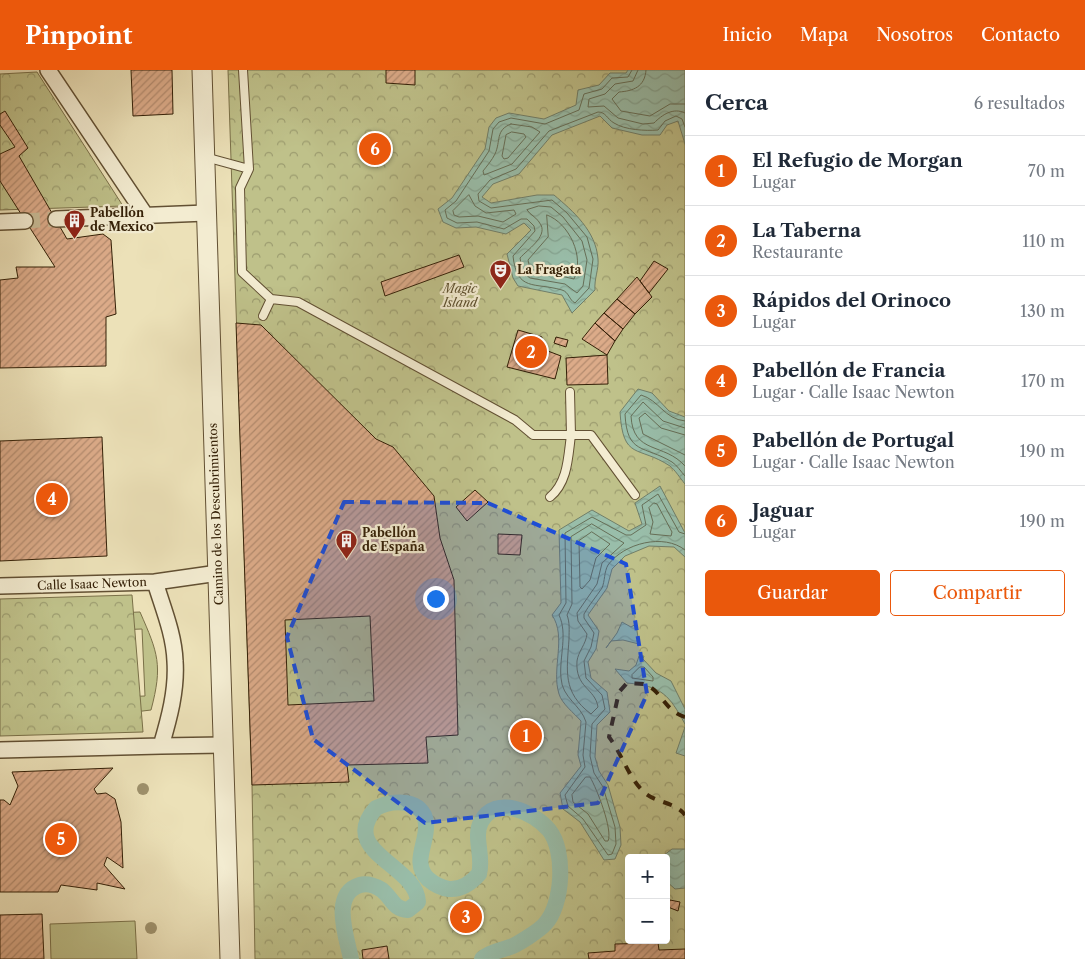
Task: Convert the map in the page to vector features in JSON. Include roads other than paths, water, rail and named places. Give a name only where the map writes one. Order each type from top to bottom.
[{"type":"street","points":[[48,70],[146,216]]},
{"type":"street","name":"Camino de los Descubrimientos","points":[[202,70],[230,959]]},
{"type":"street","points":[[56,219],[206,213]]},
{"type":"street","points":[[0,222],[25,221]]},
{"type":"street","points":[[155,582],[218,573]]},
{"type":"street","name":"Calle Isaac Newton","points":[[0,586],[155,582],[169,625],[175,662],[172,710],[161,746]]},
{"type":"street","points":[[0,750],[223,745]]},
{"type":"lane","points":[[243,70],[249,169],[240,188],[242,272],[271,299],[298,302],[515,420],[533,435],[591,435],[635,495]]},
{"type":"lane","points":[[205,157],[249,169]]},
{"type":"lane","points":[[262,316],[271,299]]},
{"type":"lane","points":[[550,497],[558,490],[566,472],[570,435],[570,392]]},
{"type":"water","points":[[628,70],[685,70],[685,144],[678,121],[667,125],[660,135],[642,135],[612,128],[600,116],[552,135],[519,174],[493,184],[482,197],[491,203],[537,195],[554,195],[582,222],[593,239],[598,267],[595,290],[572,313],[562,295],[518,286],[513,278],[507,254],[531,230],[524,223],[506,234],[476,227],[456,228],[443,222],[438,209],[452,198],[485,149],[489,127],[496,118],[509,113],[544,119],[576,105],[578,90],[599,85],[610,73],[626,73]]},
{"type":"water","points":[[638,389],[652,393],[669,411],[685,417],[685,484],[670,466],[634,449],[625,438],[620,412]]},
{"type":"water","points":[[660,486],[685,533],[685,557],[674,547],[649,546],[625,556],[612,569],[607,588],[588,615],[599,631],[596,649],[588,662],[591,678],[607,692],[610,712],[597,725],[595,757],[599,771],[608,785],[620,827],[621,845],[615,859],[604,860],[580,822],[563,809],[560,793],[581,766],[578,755],[581,721],[563,701],[557,684],[559,643],[556,624],[552,615],[561,603],[559,530],[592,510],[629,531],[642,524],[635,503]]},
{"type":"water","points":[[622,622],[631,627],[636,624],[639,644],[623,640],[611,641]]},
{"type":"water","points":[[639,656],[644,656],[643,659],[656,673],[671,681],[685,709],[685,724],[669,699],[663,694],[649,687],[627,683],[615,669],[629,671],[636,665]]},
{"type":"water","points":[[685,727],[685,756],[676,753]]},
{"type":"water","points":[[672,849],[685,849],[685,888],[675,889],[670,885],[670,854],[665,854]]},
{"type":"waterway","points":[[351,959],[343,918],[345,897],[351,890],[363,884],[374,886],[386,893],[396,906],[408,910],[418,902],[414,889],[406,878],[382,858],[372,847],[366,836],[367,823],[376,808],[399,802],[414,805],[424,815],[426,830],[420,859],[423,873],[438,886],[446,888],[462,887],[479,874],[479,828],[487,814],[495,809],[505,807],[525,812],[542,823],[554,839],[558,851],[560,878],[556,904],[551,915],[545,924],[534,933],[513,946],[492,953],[482,959]]},
{"type":"tunnel","points":[[25,221],[56,219]]},
{"type":"railway","points":[[685,717],[672,710],[650,687],[644,684],[627,683],[619,692],[609,737],[639,787],[650,796],[676,807],[685,815]]},
{"type":"place","name":"Jaguar","points":[[375,149]]},
{"type":"place","name":"Pabellón de Mexico","points":[[74,239]]},
{"type":"place","name":"La Fragata","points":[[501,289]]},
{"type":"place","name":"La Taberna","points":[[531,352]]},
{"type":"place","name":"Pabellón de Francia","points":[[52,499]]},
{"type":"place","name":"Pabellón de España","points":[[346,559]]},
{"type":"place","name":"El Refugio de Morgan","points":[[526,736]]},
{"type":"place","name":"Pabellón de Portugal","points":[[61,839]]},
{"type":"place","name":"Rápidos del Orinoco","points":[[466,917]]},
{"type":"park label","name":"Magic Island","points":[[460,296]]}]
